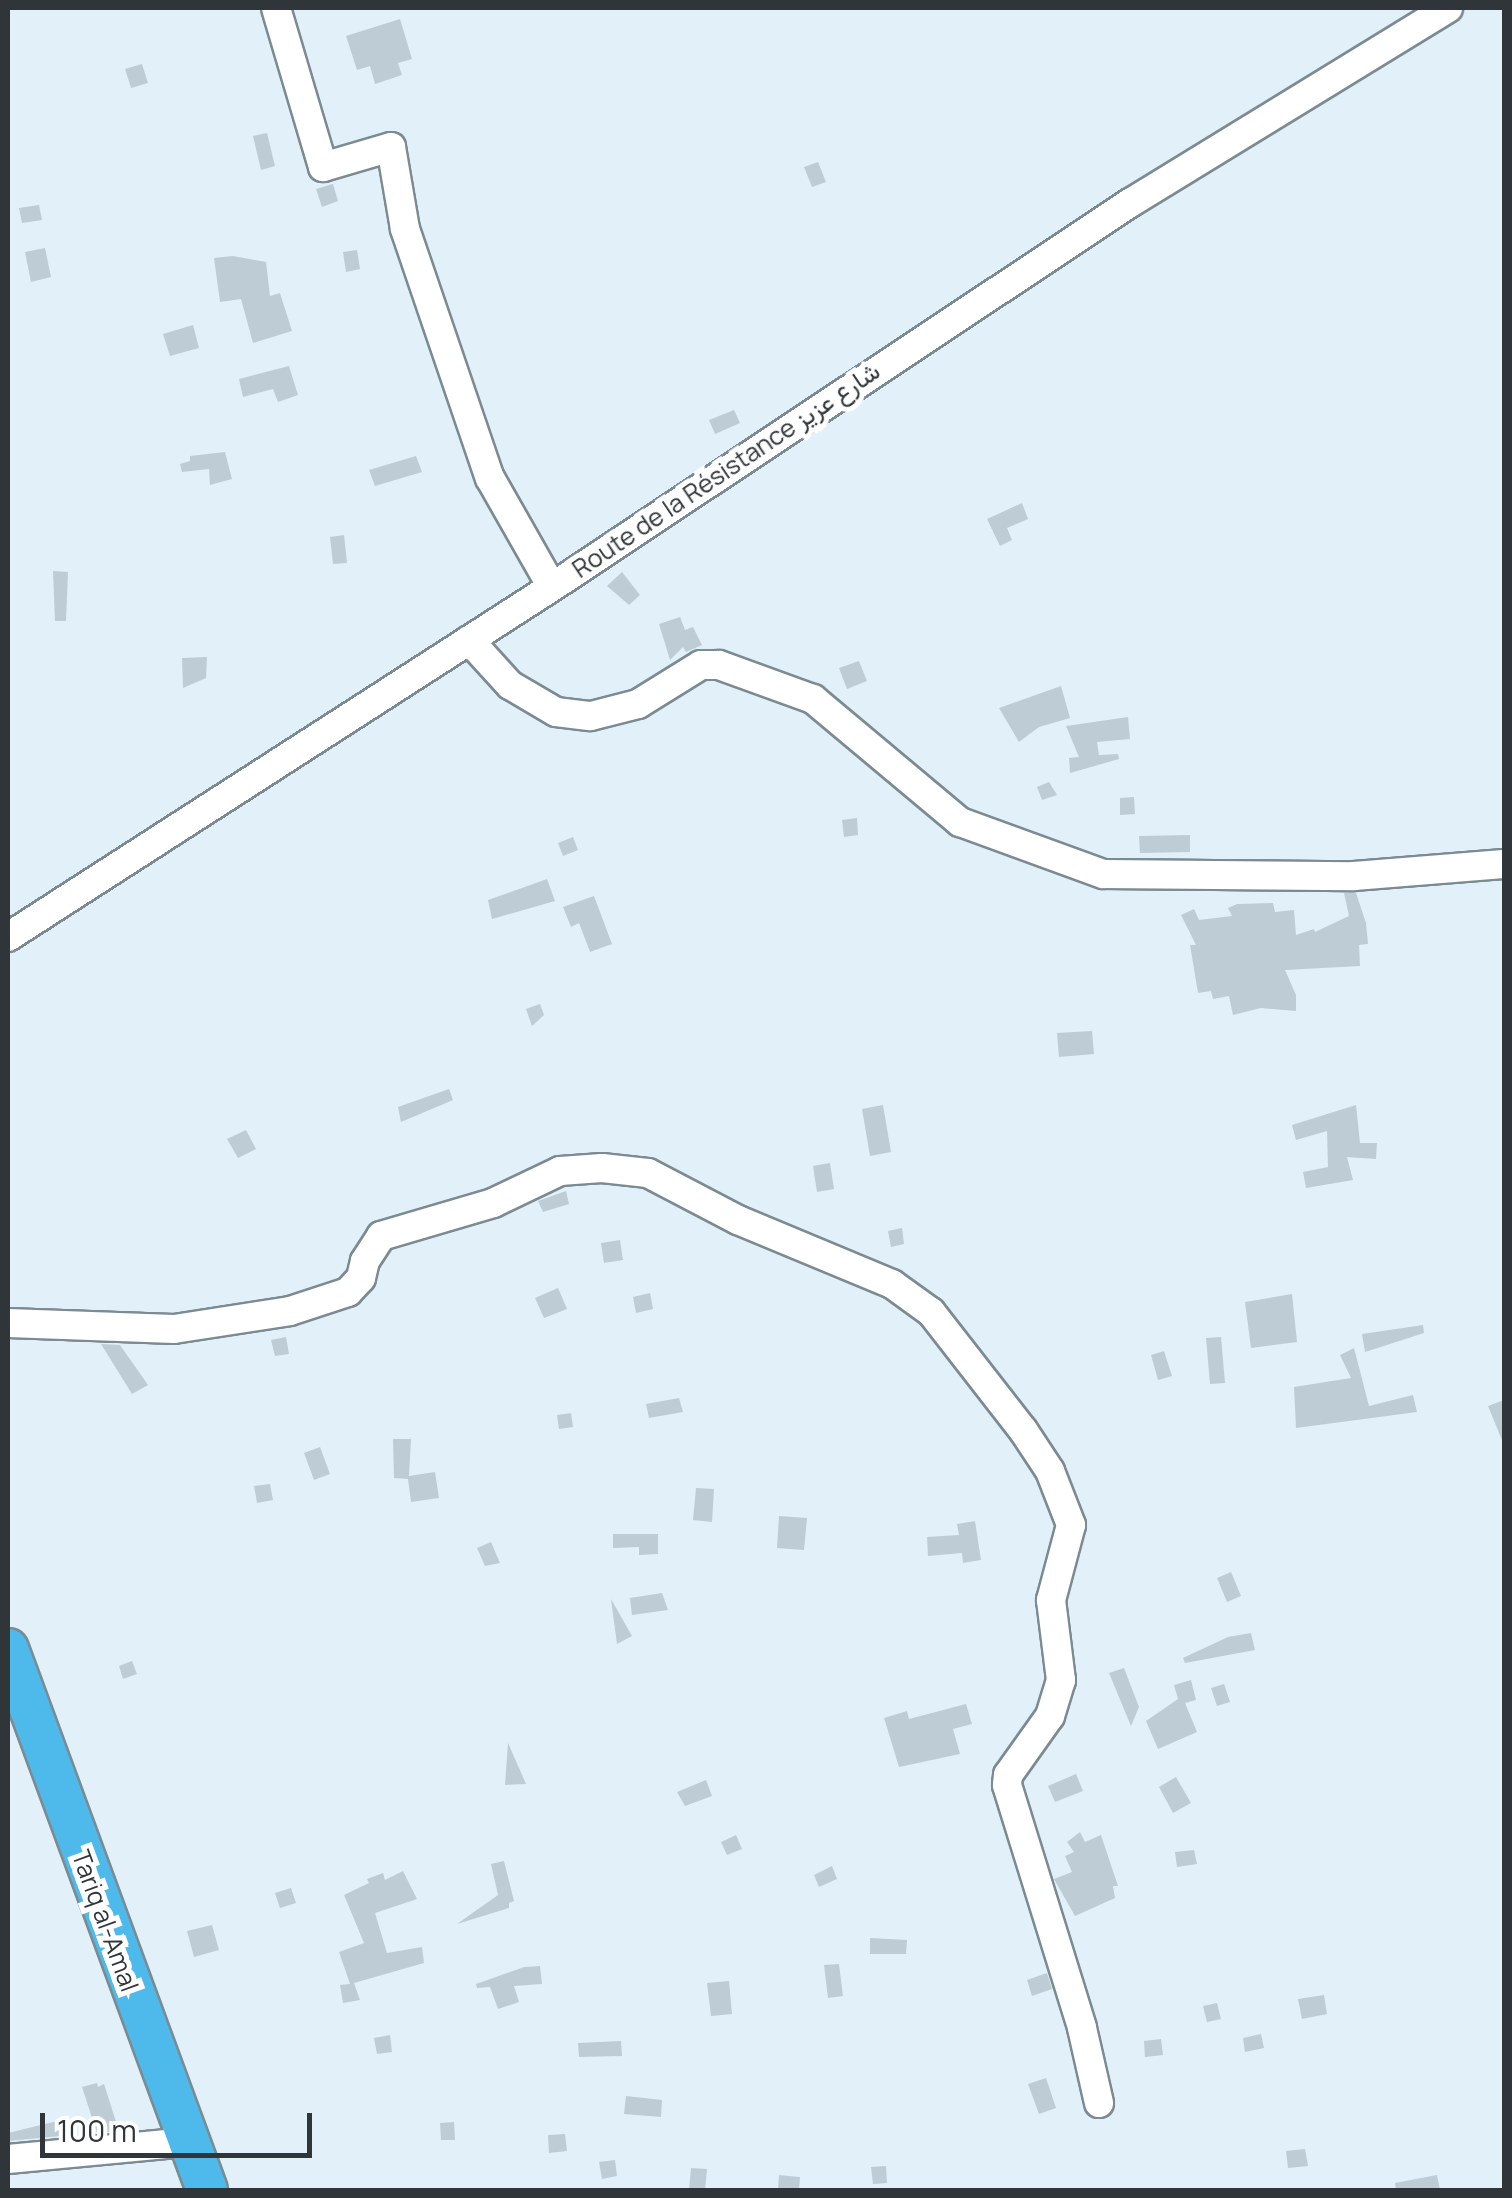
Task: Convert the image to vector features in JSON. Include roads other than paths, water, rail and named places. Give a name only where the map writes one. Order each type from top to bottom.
[{"type":"highway","name":"Tariq al-Amal","points":[[8,1650],[206,2190]]},
{"type":"street","points":[[276,8],[323,167],[391,147],[405,229],[490,478],[552,587]]},
{"type":"street","name":"Route de la Résistance شارع عزيز","points":[[8,938],[552,587],[1130,203],[1448,8]]},
{"type":"street","points":[[469,640],[510,684],[556,712],[591,716],[638,704],[688,668],[701,665],[720,665],[813,699],[960,822],[1104,874],[1354,876],[1504,864]]},
{"type":"street","points":[[8,1324],[174,1330],[290,1311],[348,1292],[361,1278],[364,1261],[381,1236],[493,1203],[560,1171],[602,1168],[648,1173],[738,1220],[892,1284],[931,1312],[1023,1430],[1050,1471],[1071,1524],[1051,1600],[1061,1680],[1050,1716],[1008,1774],[1007,1785],[1082,2028],[1098,2104]]},
{"type":"street","points":[[8,2158],[187,2142]]}]
